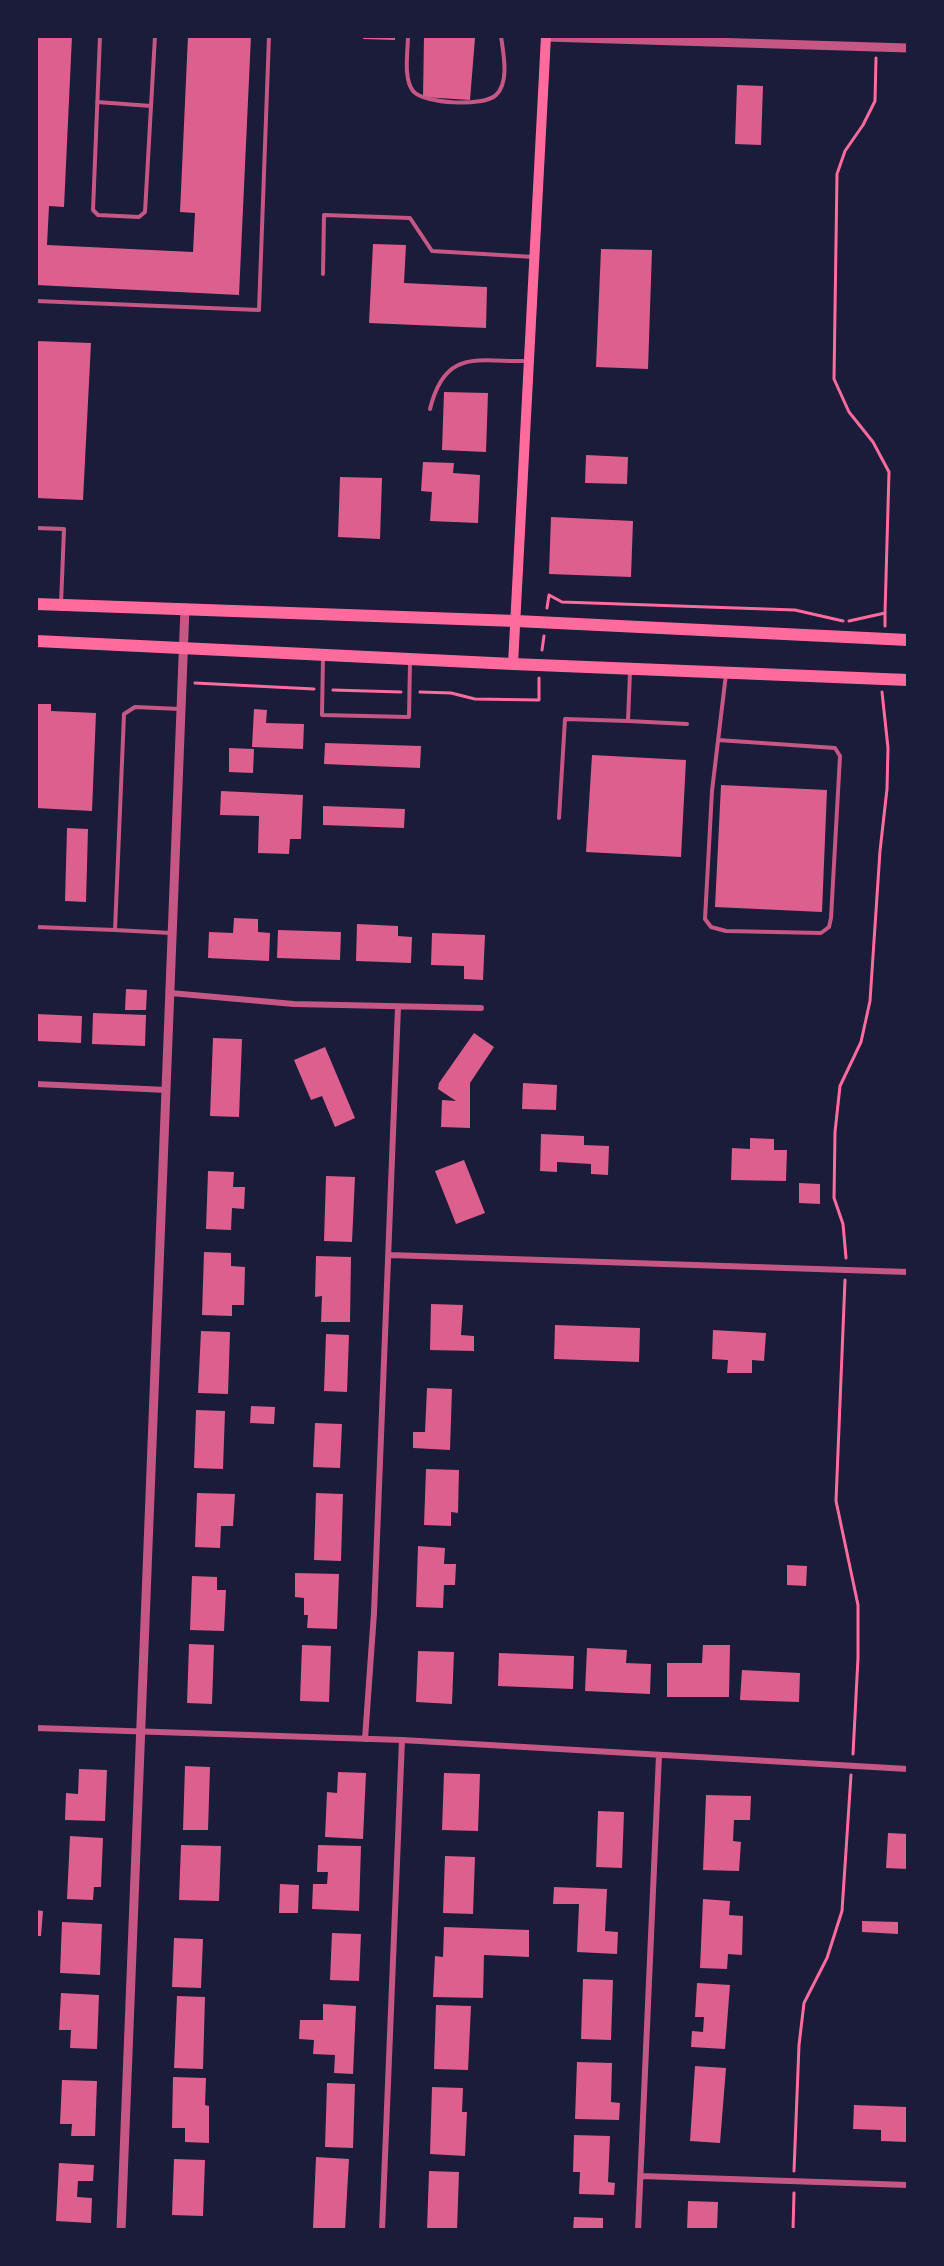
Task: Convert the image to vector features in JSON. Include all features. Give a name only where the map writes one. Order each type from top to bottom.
[{"type":"main road","points":[[513,664],[546,36]]},
{"type":"main road","points":[[36,604],[546,622],[908,640]]},
{"type":"main road","points":[[36,641],[908,680]]},
{"type":"street","points":[[546,36],[908,48]]},
{"type":"street","points":[[121,2230],[185,608]]},
{"type":"street","points":[[170,993],[294,1004],[481,1008]]},
{"type":"street","points":[[365,1739],[374,1613],[398,1007]]},
{"type":"street","points":[[36,1084],[167,1090]]},
{"type":"street","points":[[389,1255],[908,1272]]},
{"type":"street","points":[[36,1728],[402,1740],[908,1769]]},
{"type":"street","points":[[382,2230],[402,1740]]},
{"type":"street","points":[[638,2230],[659,1755]]},
{"type":"street","points":[[641,2176],[908,2185]]},
{"type":"lane","points":[[100,36],[93,210],[98,215],[139,217],[145,212],[155,36]]},
{"type":"lane","points":[[36,302],[259,310],[269,36]]},
{"type":"lane","points":[[408,36],[408,80],[412,90],[423,99],[477,103],[496,95],[504,80],[501,36]]},
{"type":"lane","points":[[98,102],[151,106]]},
{"type":"lane","points":[[323,274],[324,215],[410,218],[432,251],[535,257]]},
{"type":"lane","points":[[430,408],[435,388],[447,370],[462,362],[529,361]]},
{"type":"lane","points":[[36,528],[64,529],[61,605]]},
{"type":"lane","points":[[323,654],[322,715],[409,717],[410,658]]},
{"type":"lane","points":[[628,721],[630,668]]},
{"type":"lane","points":[[718,740],[829,746],[835,748],[840,756],[831,918],[829,927],[821,933],[726,931],[711,927],[705,919],[712,791],[718,740],[726,673]]},
{"type":"lane","points":[[115,930],[124,714],[135,707],[181,709]]},
{"type":"lane","points":[[559,818],[565,719],[687,724]]},
{"type":"lane","points":[[36,927],[172,933]]},
{"type":"path","points":[[182,682],[322,690],[451,693],[476,699],[539,700],[540,665],[549,595],[562,602],[795,610],[848,622],[885,613],[889,472],[873,442],[849,412],[834,379],[837,174],[845,151],[875,101],[877,47]]},
{"type":"path","points":[[793,2230],[799,2045],[804,2003],[827,1958],[843,1911],[852,1766],[858,1658],[858,1605],[836,1501],[847,1245],[834,1198],[835,1132],[840,1086],[861,1042],[870,1001],[880,851],[887,789],[888,748],[882,705],[883,679]]},
{"type":"building","points":[[36,36],[72,36],[64,207],[49,206],[47,245],[193,252],[195,213],[180,212],[188,36],[251,36],[239,295],[36,285]]},
{"type":"building","points":[[363,36],[395,36],[395,40],[363,39]]},
{"type":"building","points":[[424,36],[475,38],[470,100],[423,97]]},
{"type":"building","points":[[737,85],[763,86],[761,145],[735,144]]},
{"type":"building","points":[[373,244],[406,245],[404,283],[487,287],[486,328],[369,323]]},
{"type":"building","points":[[601,249],[652,250],[648,369],[596,367]]},
{"type":"building","points":[[36,341],[91,343],[83,500],[36,498]]},
{"type":"building","points":[[444,392],[488,393],[486,452],[442,450]]},
{"type":"building","points":[[586,455],[628,457],[627,484],[585,483]]},
{"type":"building","points":[[423,462],[454,463],[453,473],[480,475],[478,523],[430,521],[432,492],[421,491]]},
{"type":"building","points":[[340,477],[382,478],[380,539],[338,537]]},
{"type":"building","points":[[551,517],[633,521],[631,577],[549,574]]},
{"type":"building","points":[[36,704],[51,704],[51,711],[96,713],[92,811],[36,808]]},
{"type":"building","points":[[254,709],[267,710],[266,723],[304,724],[303,749],[252,747]]},
{"type":"building","points":[[325,743],[421,746],[420,768],[324,764]]},
{"type":"building","points":[[229,748],[254,749],[253,773],[229,772]]},
{"type":"building","points":[[592,755],[686,760],[681,857],[586,852]]},
{"type":"building","points":[[721,785],[827,790],[822,912],[715,907]]},
{"type":"building","points":[[221,791],[303,795],[301,839],[290,839],[289,854],[258,853],[259,816],[220,815]]},
{"type":"building","points":[[323,806],[405,809],[404,828],[323,825]]},
{"type":"building","points":[[67,828],[88,829],[86,902],[65,901]]},
{"type":"building","points":[[234,918],[258,919],[258,932],[270,933],[269,961],[208,958],[209,932],[233,933]]},
{"type":"building","points":[[357,924],[398,926],[398,936],[412,937],[411,963],[356,961]]},
{"type":"building","points":[[278,930],[341,932],[340,960],[277,958]]},
{"type":"building","points":[[432,933],[485,935],[483,980],[464,979],[464,966],[431,965]]},
{"type":"building","points":[[126,989],[147,990],[146,1010],[125,1010]]},
{"type":"building","points":[[93,1013],[146,1015],[145,1046],[92,1044]]},
{"type":"building","points":[[36,1014],[82,1016],[81,1043],[36,1041]]},
{"type":"building","points":[[474,1033],[494,1047],[470,1083],[470,1128],[441,1127],[442,1100],[456,1101],[438,1089],[439,1083]]},
{"type":"building","points":[[213,1038],[242,1039],[239,1117],[210,1116]]},
{"type":"building","points":[[325,1047],[355,1118],[335,1127],[322,1096],[311,1100],[294,1060]]},
{"type":"building","points":[[523,1083],[557,1085],[556,1110],[522,1109]]},
{"type":"building","points":[[541,1134],[584,1136],[584,1145],[609,1146],[608,1175],[591,1174],[591,1164],[557,1162],[557,1172],[540,1171]]},
{"type":"building","points":[[750,1138],[774,1139],[774,1150],[787,1150],[786,1181],[731,1180],[732,1148],[750,1149]]},
{"type":"building","points":[[464,1160],[485,1213],[456,1224],[435,1171]]},
{"type":"building","points":[[208,1171],[234,1172],[233,1187],[245,1187],[244,1209],[232,1208],[231,1230],[206,1229]]},
{"type":"building","points":[[326,1176],[355,1177],[352,1242],[324,1241]]},
{"type":"building","points":[[799,1183],[820,1184],[820,1204],[799,1203]]},
{"type":"building","points":[[204,1252],[231,1253],[231,1266],[245,1267],[244,1305],[232,1305],[232,1316],[202,1315]]},
{"type":"building","points":[[316,1256],[351,1257],[350,1322],[321,1322],[322,1296],[315,1297]]},
{"type":"building","points":[[431,1304],[463,1305],[461,1335],[474,1336],[474,1351],[430,1350]]},
{"type":"building","points":[[555,1325],[640,1328],[639,1362],[554,1359]]},
{"type":"building","points":[[713,1330],[766,1333],[764,1361],[752,1360],[752,1373],[727,1373],[728,1360],[712,1359]]},
{"type":"building","points":[[201,1331],[230,1332],[228,1394],[198,1393]]},
{"type":"building","points":[[326,1334],[349,1335],[347,1392],[324,1391]]},
{"type":"building","points":[[427,1388],[452,1389],[450,1450],[413,1448],[413,1432],[425,1432]]},
{"type":"building","points":[[251,1406],[275,1407],[274,1424],[250,1423]]},
{"type":"building","points":[[196,1410],[225,1411],[223,1469],[194,1468]]},
{"type":"building","points":[[315,1423],[342,1424],[340,1468],[313,1467]]},
{"type":"building","points":[[426,1469],[459,1470],[458,1513],[451,1512],[451,1526],[424,1525]]},
{"type":"building","points":[[197,1493],[235,1494],[233,1526],[221,1526],[220,1548],[195,1547]]},
{"type":"building","points":[[316,1493],[343,1494],[341,1561],[314,1560]]},
{"type":"building","points":[[418,1546],[445,1548],[444,1564],[456,1564],[455,1585],[444,1585],[443,1608],[416,1607]]},
{"type":"building","points":[[787,1565],[807,1566],[806,1586],[787,1585]]},
{"type":"building","points":[[295,1573],[339,1574],[337,1629],[307,1628],[308,1615],[304,1615],[304,1598],[295,1597]]},
{"type":"building","points":[[192,1576],[217,1577],[217,1590],[226,1590],[224,1631],[190,1630]]},
{"type":"building","points":[[189,1644],[214,1645],[212,1704],[187,1703]]},
{"type":"building","points":[[302,1645],[331,1646],[329,1702],[300,1701]]},
{"type":"building","points":[[703,1645],[730,1645],[729,1697],[667,1697],[667,1663],[702,1663]]},
{"type":"building","points":[[587,1648],[627,1650],[626,1663],[651,1664],[650,1694],[585,1691]]},
{"type":"building","points":[[418,1651],[454,1652],[452,1704],[416,1702]]},
{"type":"building","points":[[499,1653],[574,1656],[573,1689],[498,1686]]},
{"type":"building","points":[[742,1670],[800,1673],[799,1702],[740,1700]]},
{"type":"building","points":[[185,1766],[210,1767],[208,1830],[183,1830]]},
{"type":"building","points":[[79,1769],[107,1770],[105,1821],[65,1820],[66,1793],[78,1794]]},
{"type":"building","points":[[338,1772],[366,1773],[363,1839],[325,1837],[327,1792],[337,1793]]},
{"type":"building","points":[[444,1773],[480,1774],[478,1831],[442,1830]]},
{"type":"building","points":[[706,1795],[751,1796],[750,1820],[734,1820],[733,1841],[741,1842],[739,1871],[703,1870]]},
{"type":"building","points":[[598,1811],[624,1812],[622,1868],[596,1867]]},
{"type":"building","points":[[888,1833],[908,1834],[908,1869],[886,1868]]},
{"type":"building","points":[[70,1836],[103,1838],[101,1887],[94,1887],[93,1900],[67,1899]]},
{"type":"building","points":[[181,1845],[221,1846],[219,1901],[179,1900]]},
{"type":"building","points":[[318,1845],[361,1846],[359,1911],[312,1909],[313,1884],[327,1884],[328,1872],[317,1872]]},
{"type":"building","points":[[445,1856],[475,1857],[473,1914],[443,1913]]},
{"type":"building","points":[[280,1884],[299,1885],[298,1913],[279,1913]]},
{"type":"building","points":[[554,1887],[607,1889],[605,1931],[618,1932],[617,1954],[577,1952],[579,1904],[553,1904]]},
{"type":"building","points":[[703,1899],[730,1901],[729,1915],[743,1916],[742,1955],[728,1954],[727,1969],[700,1968]]},
{"type":"building","points":[[36,1910],[43,1911],[41,1936],[36,1936]]},
{"type":"building","points":[[862,1921],[898,1922],[898,1934],[862,1932]]},
{"type":"building","points":[[62,1922],[102,1924],[100,1975],[60,1973]]},
{"type":"building","points":[[444,1927],[529,1930],[529,1957],[484,1955],[483,1998],[433,1997],[435,1956],[443,1957]]},
{"type":"building","points":[[332,1933],[361,1934],[359,1981],[330,1980]]},
{"type":"building","points":[[174,1938],[203,1939],[201,1988],[172,1987]]},
{"type":"building","points":[[583,1979],[613,1980],[611,2040],[581,2039]]},
{"type":"building","points":[[697,1983],[730,1985],[725,2049],[691,2047],[692,2031],[703,2032],[704,2017],[695,2017]]},
{"type":"building","points":[[61,1993],[99,1995],[97,2049],[70,2048],[71,2030],[59,2030]]},
{"type":"building","points":[[177,1996],[205,1997],[203,2069],[174,2068]]},
{"type":"building","points":[[323,2004],[356,2006],[353,2074],[334,2073],[335,2055],[313,2054],[314,2040],[299,2039],[300,2020],[323,2020]]},
{"type":"building","points":[[436,2005],[471,2006],[468,2070],[434,2069]]},
{"type":"building","points":[[577,2062],[612,2063],[611,2102],[620,2103],[619,2120],[575,2119]]},
{"type":"building","points":[[695,2066],[726,2068],[720,2143],[690,2141]]},
{"type":"building","points":[[173,2077],[206,2078],[205,2105],[209,2106],[209,2143],[185,2142],[185,2128],[172,2128]]},
{"type":"building","points":[[62,2080],[97,2081],[95,2136],[71,2136],[72,2124],[60,2124]]},
{"type":"building","points":[[327,2083],[355,2084],[353,2148],[325,2147]]},
{"type":"building","points":[[432,2087],[463,2088],[462,2112],[467,2112],[465,2156],[430,2154]]},
{"type":"building","points":[[854,2105],[907,2107],[906,2142],[881,2141],[881,2130],[853,2129]]},
{"type":"building","points":[[574,2135],[610,2136],[608,2182],[615,2183],[614,2195],[579,2194],[580,2172],[573,2172]]},
{"type":"building","points":[[316,2157],[349,2159],[345,2229],[313,2228]]},
{"type":"building","points":[[174,2159],[205,2160],[203,2216],[172,2215]]},
{"type":"building","points":[[59,2163],[94,2165],[93,2181],[78,2181],[77,2197],[92,2198],[91,2223],[56,2221]]},
{"type":"building","points":[[429,2171],[459,2172],[457,2230],[427,2230]]},
{"type":"building","points":[[688,2201],[718,2202],[717,2230],[687,2230]]},
{"type":"building","points":[[574,2217],[603,2218],[603,2230],[573,2230]]}]
